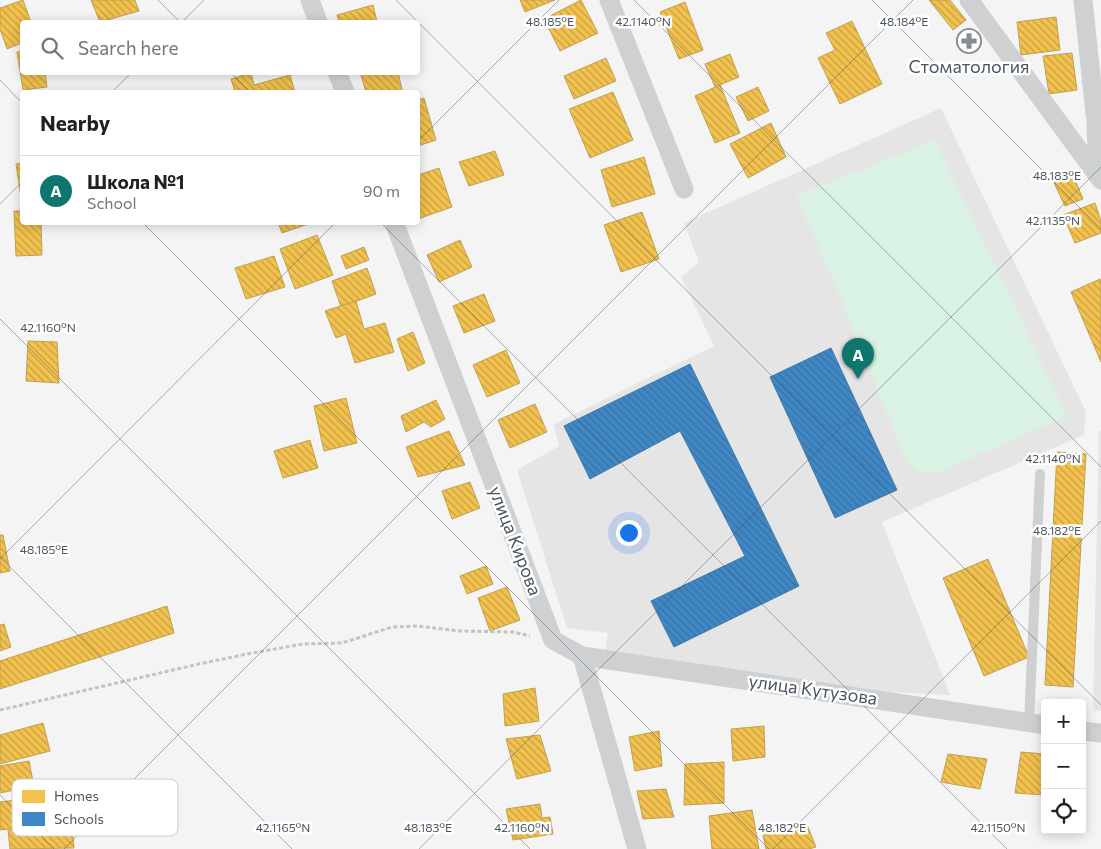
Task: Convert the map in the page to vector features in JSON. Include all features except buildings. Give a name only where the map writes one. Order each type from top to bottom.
[{"type":"street","points":[[310,0],[317,20]]},
{"type":"street","points":[[610,0],[684,189]]},
{"type":"street","points":[[969,0],[1099,178]]},
{"type":"street","points":[[1083,0],[1096,123],[1099,178]]},
{"type":"street","points":[[338,75],[344,90]]},
{"type":"street","name":"улица Кирова","points":[[395,225],[553,640]]},
{"type":"street","points":[[553,640],[582,656],[637,849]]},
{"type":"street","name":"улица Кутузова","points":[[582,656],[1037,724]]},
{"type":"street","points":[[1086,731],[1101,733]]},
{"type":"lane","points":[[1037,724],[1040,474]]},
{"type":"path","points":[[0,710],[238,656],[303,644],[342,643],[392,627],[418,626],[460,631],[513,632],[553,640]]},
{"type":"shaded area","points":[[941,108],[1086,412],[1084,435],[882,522],[950,695],[863,691],[605,650],[608,633],[567,628],[517,470],[559,446],[554,424],[714,346],[681,277],[699,262],[684,223]]},
{"type":"shaded area","points":[[1099,431],[1101,431],[1101,711],[1093,711]]},
{"type":"green space","points":[[935,140],[1067,416],[940,472],[918,472],[907,463],[825,260],[796,196]]},
{"type":"place","name":"Стоматология","points":[[969,41]]},
{"type":"place","name":"Школа №1","points":[[858,379]]}]
